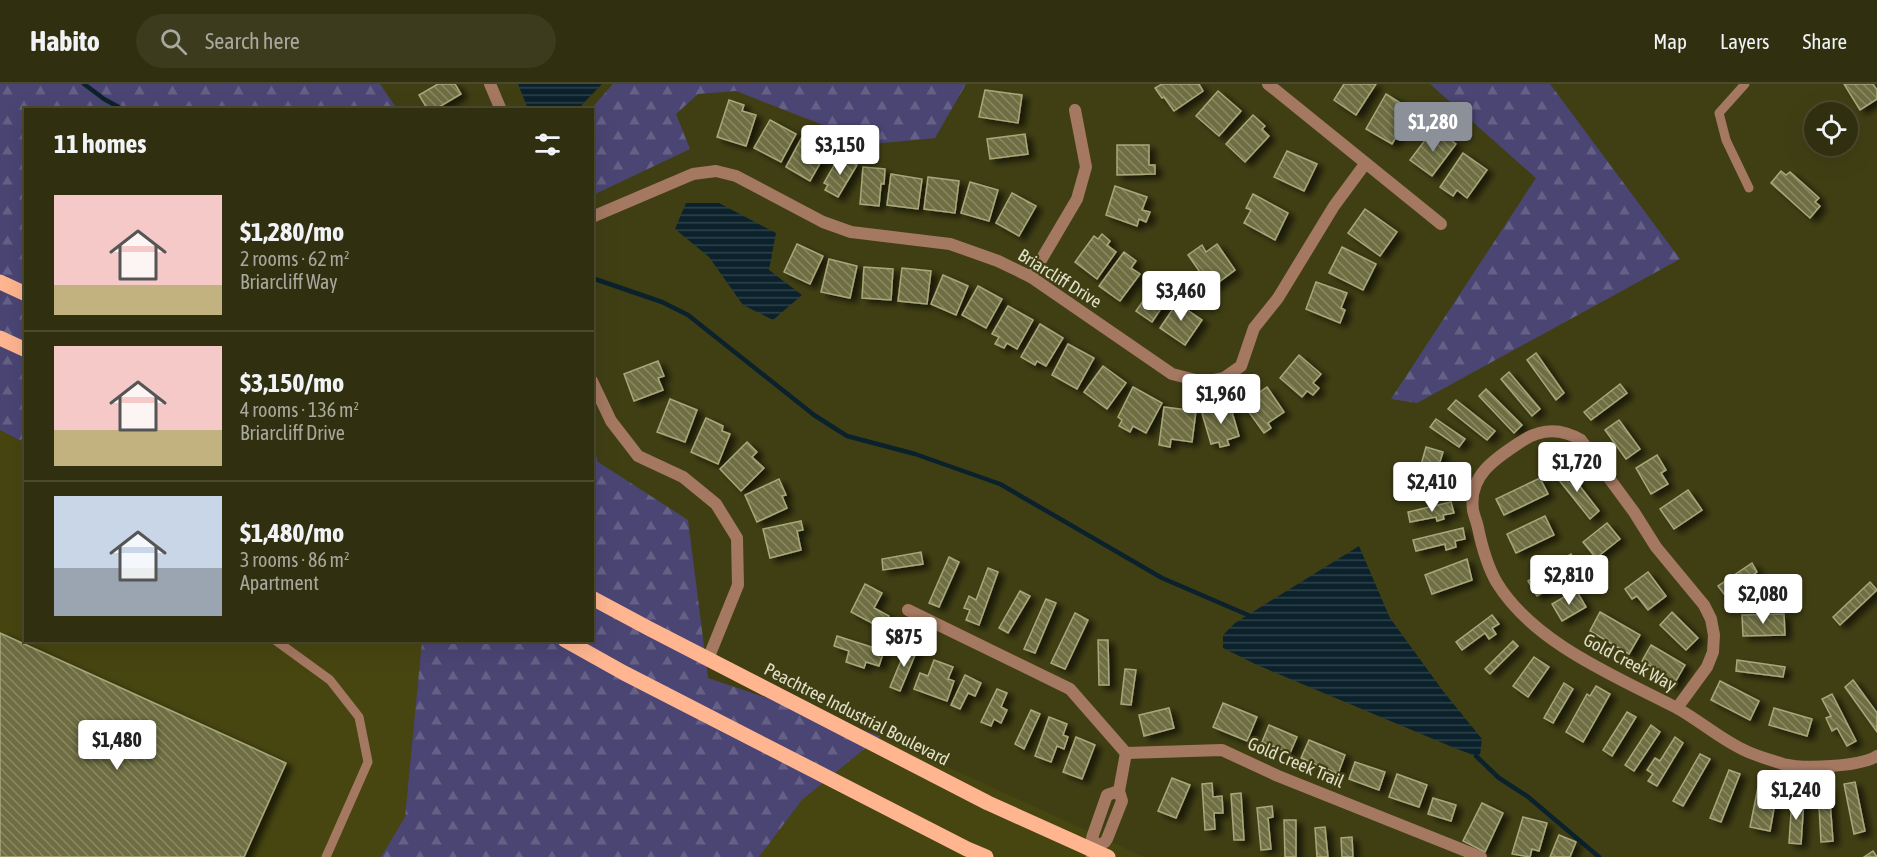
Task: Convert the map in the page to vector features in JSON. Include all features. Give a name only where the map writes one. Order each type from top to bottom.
[{"type":"main road","points":[[0,282],[24,293]]},
{"type":"main road","points":[[0,338],[24,349]]},
{"type":"main road","name":"Peachtree Industrial Boulevard","points":[[594,599],[988,803],[1098,853]]},
{"type":"main road","points":[[569,642],[643,683],[986,857]]},
{"type":"street","points":[[490,84],[500,108]]},
{"type":"street","points":[[1268,84],[1441,224]]},
{"type":"street","points":[[1031,277],[1077,199],[1086,167],[1075,110]]},
{"type":"street","name":"Briarcliff Drive","points":[[594,216],[693,174],[716,171],[736,176],[823,222],[851,232],[950,244],[998,261],[1031,277],[1172,374],[1204,382],[1224,378],[1240,366],[1254,328],[1278,298],[1334,206],[1365,164]]},
{"type":"street","points":[[594,385],[611,421],[638,456],[683,477],[716,504],[737,538],[738,585],[708,659]]},
{"type":"street","name":"Gold Creek Way","points":[[1677,708],[1707,667],[1713,651],[1712,627],[1704,605],[1656,547],[1634,512],[1581,440],[1558,431],[1544,431],[1531,435],[1494,459],[1476,482],[1473,496],[1473,511],[1488,564],[1497,583],[1511,602],[1531,622],[1595,667],[1677,708],[1744,750],[1785,764],[1834,766],[1870,760],[1877,756]]},
{"type":"street","points":[[908,610],[1070,689],[1126,753],[1119,791],[1122,801],[1107,839],[1098,853]]},
{"type":"street","name":"Gold Creek Trail","points":[[1126,753],[1222,750],[1278,776],[1481,857]]},
{"type":"lane","points":[[1745,84],[1719,113],[1726,140],[1749,188]]},
{"type":"lane","points":[[278,642],[330,680],[359,717],[368,762],[326,857]]},
{"type":"shaded area","points":[[0,430],[24,442],[24,642],[422,642],[405,817],[381,857],[0,857]]},
{"type":"shaded area","points":[[880,736],[1144,857],[759,857],[802,800]]},
{"type":"green space","points":[[0,84],[380,84],[396,108],[24,108],[24,442],[0,430]]},
{"type":"green space","points":[[613,84],[966,84],[935,138],[872,144],[736,91],[698,94],[676,114],[690,149],[594,195],[594,108],[592,108]]},
{"type":"green space","points":[[1430,84],[1550,84],[1680,259],[1417,403],[1391,399],[1536,178]]},
{"type":"green space","points":[[594,449],[598,462],[688,520],[708,678],[880,736],[802,800],[759,857],[381,857],[405,817],[422,642],[594,642]]},
{"type":"water","points":[[518,84],[602,84],[579,108],[528,108]]},
{"type":"water","points":[[686,203],[719,203],[776,233],[769,270],[802,295],[773,320],[743,305],[709,257],[675,229]]},
{"type":"water","points":[[1359,546],[1390,618],[1443,691],[1482,739],[1480,755],[1476,756],[1457,749],[1257,665],[1223,648],[1223,635],[1235,623]]},
{"type":"building","points":[[438,84],[455,84],[461,94],[437,108],[427,108],[419,95]]},
{"type":"building","points":[[1162,84],[1199,84],[1203,91],[1174,111],[1155,88]]},
{"type":"building","points":[[1344,84],[1376,84],[1356,115],[1334,100]]},
{"type":"building","points":[[1844,84],[1873,84],[1877,90],[1877,99],[1860,110],[1858,102],[1855,102]]},
{"type":"building","points":[[985,90],[1022,95],[1018,123],[979,117]]},
{"type":"building","points":[[1218,91],[1241,111],[1219,136],[1196,116]]},
{"type":"building","points":[[1386,94],[1402,104],[1399,110],[1409,115],[1392,144],[1366,129]]},
{"type":"building","points":[[729,100],[744,105],[742,111],[756,115],[746,146],[717,137]]},
{"type":"building","points":[[1253,115],[1265,126],[1262,129],[1269,136],[1245,162],[1226,144]]},
{"type":"building","points":[[770,120],[796,134],[781,162],[754,148]]},
{"type":"building","points":[[1432,131],[1440,137],[1442,134],[1456,144],[1432,176],[1410,160]]},
{"type":"building","points":[[1025,134],[1028,154],[990,159],[987,139]]},
{"type":"building","points":[[802,137],[827,151],[810,181],[786,167]]},
{"type":"building","points":[[1117,145],[1149,145],[1149,165],[1155,165],[1155,174],[1117,175]]},
{"type":"building","points":[[1287,151],[1317,164],[1304,191],[1274,177]]},
{"type":"building","points":[[1463,153],[1487,170],[1467,198],[1457,190],[1453,196],[1440,187]]},
{"type":"building","points":[[840,155],[857,165],[838,197],[825,190],[828,185],[824,183]]},
{"type":"building","points":[[863,167],[885,169],[879,206],[860,204]]},
{"type":"building","points":[[1781,171],[1786,175],[1790,172],[1819,198],[1815,202],[1820,206],[1810,218],[1771,183]]},
{"type":"building","points":[[891,174],[922,179],[918,209],[887,205]]},
{"type":"building","points":[[928,177],[959,181],[955,213],[924,209]]},
{"type":"building","points":[[970,182],[998,190],[989,221],[961,213]]},
{"type":"building","points":[[1115,186],[1147,197],[1142,210],[1150,212],[1146,222],[1139,219],[1137,226],[1106,215]]},
{"type":"building","points":[[1012,193],[1036,206],[1019,236],[996,223]]},
{"type":"building","points":[[1253,194],[1288,213],[1275,240],[1244,223],[1251,210],[1246,208]]},
{"type":"building","points":[[1365,209],[1397,232],[1380,256],[1348,233]]},
{"type":"building","points":[[1102,234],[1110,241],[1107,245],[1116,252],[1097,279],[1075,262],[1094,236],[1098,239]]},
{"type":"building","points":[[797,244],[823,256],[810,284],[784,272]]},
{"type":"building","points":[[1217,244],[1235,270],[1211,288],[1188,255],[1202,245],[1206,252]]},
{"type":"building","points":[[1342,247],[1376,264],[1363,290],[1329,273]]},
{"type":"building","points":[[1124,252],[1136,261],[1131,268],[1140,274],[1120,301],[1099,286]]},
{"type":"building","points":[[829,259],[857,266],[850,298],[821,292]]},
{"type":"building","points":[[864,267],[893,269],[891,300],[862,298]]},
{"type":"building","points":[[902,268],[931,271],[927,304],[898,301]]},
{"type":"building","points":[[943,275],[968,286],[956,315],[931,304]]},
{"type":"building","points":[[1156,282],[1164,287],[1167,282],[1175,288],[1152,322],[1136,311]]},
{"type":"building","points":[[1316,282],[1347,293],[1341,308],[1345,310],[1340,323],[1306,309]]},
{"type":"building","points":[[978,286],[1002,299],[986,328],[962,315]]},
{"type":"building","points":[[1181,297],[1190,303],[1186,309],[1202,320],[1185,345],[1160,328]]},
{"type":"building","points":[[1008,306],[1033,320],[1017,349],[1007,343],[1004,348],[995,344],[999,337],[992,334]]},
{"type":"building","points":[[1040,324],[1063,338],[1046,366],[1037,361],[1035,365],[1021,357]]},
{"type":"building","points":[[1068,344],[1094,358],[1077,389],[1052,375]]},
{"type":"building","points":[[1536,353],[1564,393],[1556,400],[1527,360]]},
{"type":"building","points":[[1299,355],[1321,374],[1313,383],[1319,388],[1313,395],[1307,391],[1302,397],[1280,378]]},
{"type":"building","points":[[658,361],[664,376],[658,378],[663,390],[634,401],[624,374]]},
{"type":"building","points":[[1103,366],[1126,383],[1107,409],[1084,392]]},
{"type":"building","points":[[1509,372],[1540,409],[1532,416],[1501,379]]},
{"type":"building","points":[[1620,384],[1627,393],[1591,420],[1584,412]]},
{"type":"building","points":[[1133,387],[1162,403],[1146,433],[1133,426],[1130,432],[1119,426],[1122,420],[1118,417]]},
{"type":"building","points":[[1267,387],[1284,412],[1268,423],[1271,428],[1264,433],[1243,404]]},
{"type":"building","points":[[1486,389],[1522,425],[1514,433],[1479,396]]},
{"type":"building","points":[[670,399],[697,410],[685,442],[657,432]]},
{"type":"building","points":[[1456,400],[1495,431],[1487,440],[1448,409]]},
{"type":"building","points":[[1230,405],[1239,436],[1227,440],[1229,445],[1220,447],[1219,442],[1211,444],[1202,413]]},
{"type":"building","points":[[1164,407],[1196,411],[1192,442],[1171,439],[1170,447],[1159,445]]},
{"type":"building","points":[[706,418],[723,426],[722,431],[730,434],[718,464],[691,452]]},
{"type":"building","points":[[1436,419],[1465,439],[1459,447],[1430,427]]},
{"type":"building","points":[[1619,420],[1640,449],[1626,459],[1605,430]]},
{"type":"building","points":[[747,442],[757,452],[752,457],[764,468],[741,491],[720,469]]},
{"type":"building","points":[[1426,447],[1443,452],[1437,471],[1442,473],[1440,482],[1435,481],[1431,495],[1414,490]]},
{"type":"building","points":[[1657,455],[1666,470],[1661,473],[1668,484],[1651,494],[1636,468]]},
{"type":"building","points":[[1565,467],[1599,511],[1590,519],[1555,475]]},
{"type":"building","points":[[1540,478],[1548,494],[1504,515],[1496,499]]},
{"type":"building","points":[[779,479],[786,495],[782,496],[787,508],[757,522],[745,495]]},
{"type":"building","points":[[1688,490],[1702,510],[1674,529],[1660,509]]},
{"type":"building","points":[[1451,502],[1454,513],[1443,515],[1444,519],[1437,521],[1436,517],[1410,522],[1408,512]]},
{"type":"building","points":[[1545,516],[1554,535],[1516,553],[1507,534]]},
{"type":"building","points":[[801,521],[803,530],[797,531],[801,550],[770,558],[763,529]]},
{"type":"building","points":[[1607,523],[1620,539],[1596,558],[1583,542]]},
{"type":"building","points":[[1463,528],[1465,539],[1455,541],[1456,547],[1446,550],[1445,544],[1416,551],[1413,540]]},
{"type":"building","points":[[921,552],[923,564],[883,570],[882,559]]},
{"type":"building","points":[[1571,554],[1580,570],[1571,576],[1574,580],[1564,587],[1561,582],[1537,596],[1528,581],[1537,575],[1533,570],[1546,562],[1550,567]]},
{"type":"building","points":[[949,557],[959,562],[939,607],[929,603]]},
{"type":"building","points":[[1467,559],[1472,580],[1432,594],[1425,575]]},
{"type":"building","points":[[1752,563],[1757,572],[1724,594],[1718,586]]},
{"type":"building","points":[[988,568],[998,572],[979,625],[966,620],[970,610],[964,608],[969,596],[976,600]]},
{"type":"building","points":[[1648,572],[1666,596],[1648,610],[1637,596],[1632,599],[1625,589]]},
{"type":"building","points":[[1870,582],[1877,590],[1840,625],[1833,617]]},
{"type":"building","points":[[865,584],[882,593],[874,608],[889,616],[883,629],[851,612]]},
{"type":"building","points":[[1576,590],[1586,607],[1562,621],[1552,604]]},
{"type":"building","points":[[1020,591],[1030,596],[1008,633],[999,628]]},
{"type":"building","points":[[1046,599],[1056,603],[1035,653],[1024,649]]},
{"type":"building","points":[[1600,612],[1640,635],[1629,654],[1590,631]]},
{"type":"building","points":[[1672,612],[1698,638],[1686,650],[1660,625]]},
{"type":"building","points":[[1075,613],[1088,620],[1065,669],[1051,663]]},
{"type":"building","points":[[1784,614],[1785,635],[1743,636],[1742,615]]},
{"type":"building","points":[[1492,615],[1499,624],[1492,628],[1496,634],[1489,639],[1485,633],[1462,650],[1456,642]]},
{"type":"building","points":[[0,633],[286,763],[244,857],[0,857]]},
{"type":"building","points":[[837,636],[884,651],[879,666],[866,662],[864,668],[846,662],[849,651],[834,646]]},
{"type":"building","points":[[1098,640],[1108,640],[1109,685],[1099,685]]},
{"type":"building","points":[[1513,641],[1518,646],[1490,674],[1485,669]]},
{"type":"building","points":[[908,644],[918,648],[900,691],[890,687]]},
{"type":"building","points":[[1651,645],[1685,665],[1673,686],[1661,679],[1664,674],[1642,661]]},
{"type":"building","points":[[1534,657],[1549,667],[1528,697],[1513,686]]},
{"type":"building","points":[[934,660],[953,667],[948,679],[954,681],[947,701],[914,689],[920,673],[928,676]]},
{"type":"building","points":[[1737,660],[1785,667],[1783,677],[1736,671]]},
{"type":"building","points":[[1125,669],[1136,670],[1131,705],[1121,704]]},
{"type":"building","points":[[965,675],[981,683],[975,696],[968,693],[960,709],[951,705]]},
{"type":"building","points":[[1853,680],[1877,713],[1877,732],[1845,687]]},
{"type":"building","points":[[1720,681],[1759,701],[1750,720],[1711,700]]},
{"type":"building","points":[[1564,683],[1573,689],[1553,723],[1544,718]]},
{"type":"building","points":[[1596,686],[1610,694],[1583,742],[1566,732],[1587,694],[1590,696]]},
{"type":"building","points":[[997,689],[1007,693],[1001,707],[1007,710],[1001,723],[994,719],[991,726],[981,722]]},
{"type":"building","points":[[1832,694],[1856,741],[1847,746],[1837,728],[1832,731],[1826,718],[1831,716],[1822,699]]},
{"type":"building","points":[[1223,703],[1257,717],[1247,741],[1213,727]]},
{"type":"building","points":[[1169,708],[1174,728],[1144,736],[1139,715]]},
{"type":"building","points":[[1774,708],[1812,719],[1807,736],[1769,725]]},
{"type":"building","points":[[1031,710],[1040,714],[1024,749],[1015,744]]},
{"type":"building","points":[[1627,712],[1636,717],[1612,756],[1603,750]]},
{"type":"building","points":[[1049,717],[1067,724],[1063,735],[1068,737],[1064,749],[1057,746],[1051,762],[1035,756]]},
{"type":"building","points":[[1269,725],[1297,737],[1290,753],[1262,742]]},
{"type":"building","points":[[1651,725],[1660,732],[1634,771],[1625,765]]},
{"type":"building","points":[[1076,737],[1095,745],[1082,779],[1063,772]]},
{"type":"building","points":[[1675,737],[1683,743],[1657,786],[1648,781],[1653,774],[1647,770],[1655,758],[1660,761]]},
{"type":"building","points":[[1309,740],[1345,755],[1338,774],[1301,758]]},
{"type":"building","points":[[1700,754],[1710,759],[1683,806],[1673,801]]},
{"type":"building","points":[[1355,762],[1385,772],[1379,790],[1349,779]]},
{"type":"building","points":[[1729,770],[1740,774],[1721,822],[1710,818]]},
{"type":"building","points":[[1397,774],[1427,785],[1419,807],[1389,797]]},
{"type":"building","points":[[1172,778],[1190,785],[1176,818],[1158,811]]},
{"type":"building","points":[[1759,782],[1778,786],[1770,831],[1750,827]]},
{"type":"building","points":[[1855,782],[1865,831],[1854,834],[1844,784]]},
{"type":"building","points":[[1212,783],[1213,797],[1222,796],[1223,813],[1214,813],[1215,829],[1205,830],[1202,784]]},
{"type":"building","points":[[1818,788],[1829,788],[1833,841],[1821,842]]},
{"type":"building","points":[[1241,793],[1244,840],[1234,840],[1231,794]]},
{"type":"building","points":[[1433,798],[1456,805],[1451,821],[1428,814]]},
{"type":"building","points":[[1792,798],[1804,799],[1801,844],[1789,843]]},
{"type":"building","points":[[1482,803],[1503,813],[1485,852],[1463,841]]},
{"type":"building","points":[[1272,806],[1273,817],[1268,818],[1271,849],[1261,850],[1257,808]]},
{"type":"building","points":[[1523,817],[1547,823],[1539,851],[1532,849],[1530,857],[1512,854]]},
{"type":"building","points":[[1284,820],[1296,820],[1296,857],[1285,857]]},
{"type":"building","points":[[1325,827],[1328,857],[1317,857],[1315,828]]},
{"type":"building","points":[[1559,835],[1576,842],[1570,857],[1550,857]]},
{"type":"building","points":[[1352,837],[1353,857],[1342,857],[1341,838]]},
{"type":"building","points":[[1873,851],[1877,857],[1864,857]]},
{"type":"waterway","points":[[84,84],[120,108]]},
{"type":"waterway","points":[[594,279],[662,302],[688,315],[814,415],[847,436],[915,454],[1000,484],[1162,578],[1248,615]]},
{"type":"waterway","points":[[1476,756],[1499,778],[1527,796],[1599,857]]}]
